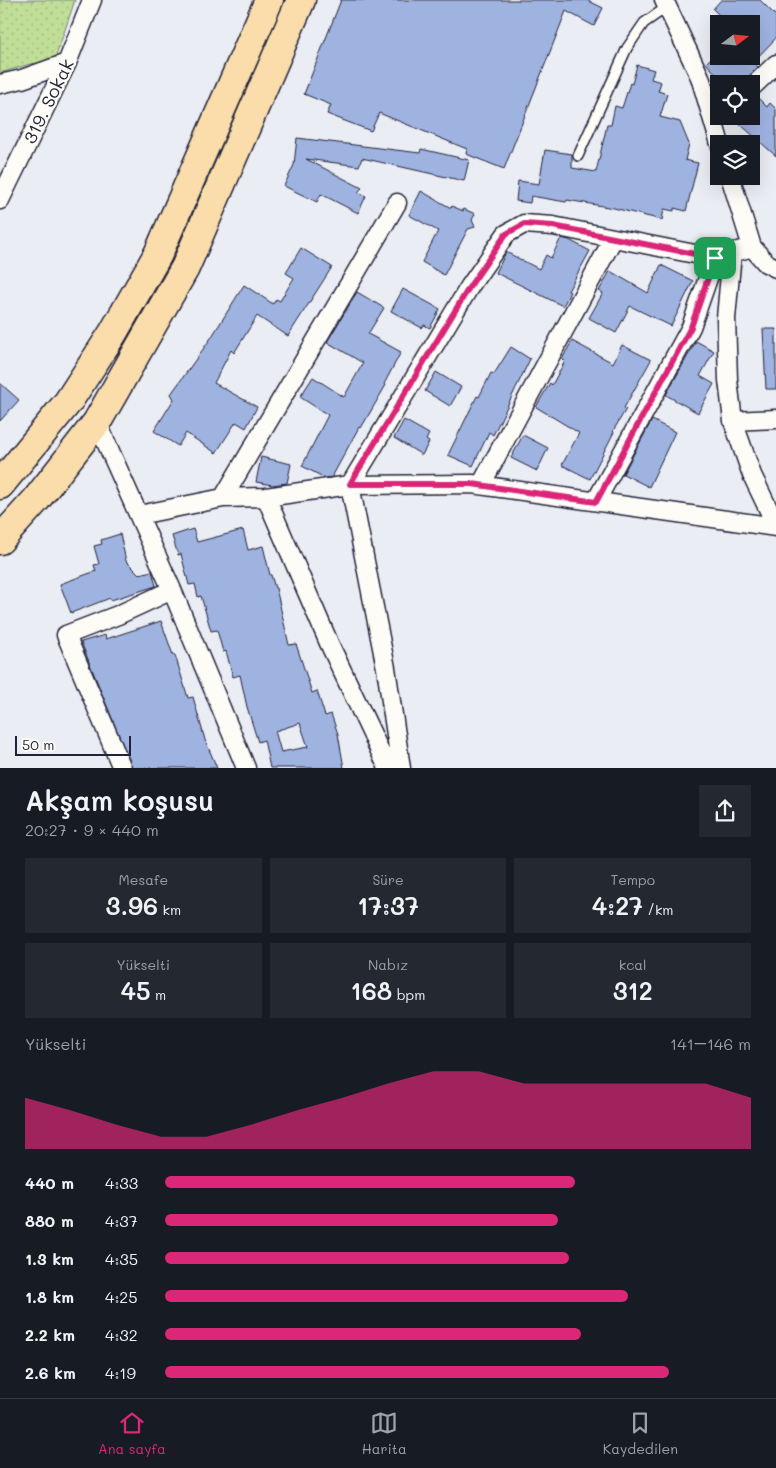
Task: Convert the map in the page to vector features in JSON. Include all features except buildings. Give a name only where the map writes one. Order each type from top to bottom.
[{"type":"highway","points":[[0,485],[68,402],[113,333],[154,262],[269,0]]},
{"type":"highway","points":[[0,540],[36,500],[98,422],[185,268],[301,0]]},
{"type":"street","name":"319. Sokak","points":[[0,200],[67,63],[92,0]]},
{"type":"street","points":[[669,2],[710,103]]},
{"type":"street","points":[[0,84],[22,79],[67,63]]},
{"type":"street","points":[[760,82],[772,74]]},
{"type":"street","points":[[733,185],[752,247],[766,263],[776,268]]},
{"type":"street","points":[[223,498],[397,203]]},
{"type":"street","points":[[401,768],[386,668],[350,484],[470,286],[506,234],[524,224],[553,226],[715,258],[752,247]]},
{"type":"street","points":[[481,485],[613,239]]},
{"type":"street","points":[[732,253],[726,318],[728,380],[733,421],[752,476],[776,526]]},
{"type":"street","points":[[596,502],[691,327],[715,258]]},
{"type":"street","points":[[733,421],[776,419]]},
{"type":"street","points":[[98,422],[172,590],[246,768]]},
{"type":"street","points":[[139,514],[223,498],[266,498],[350,484],[472,484],[776,526]]},
{"type":"street","points":[[266,498],[329,643],[388,768]]},
{"type":"street","points":[[122,768],[66,635],[118,615],[172,590]]},
{"type":"lane","points":[[578,156],[634,34],[669,2]]},
{"type":"green space","points":[[0,0],[75,0],[54,62],[30,64],[0,73]]},
{"type":"route","points":[[524,224],[553,226],[715,258],[691,327],[596,502],[472,484],[350,484],[470,286],[506,234],[524,224]]}]
